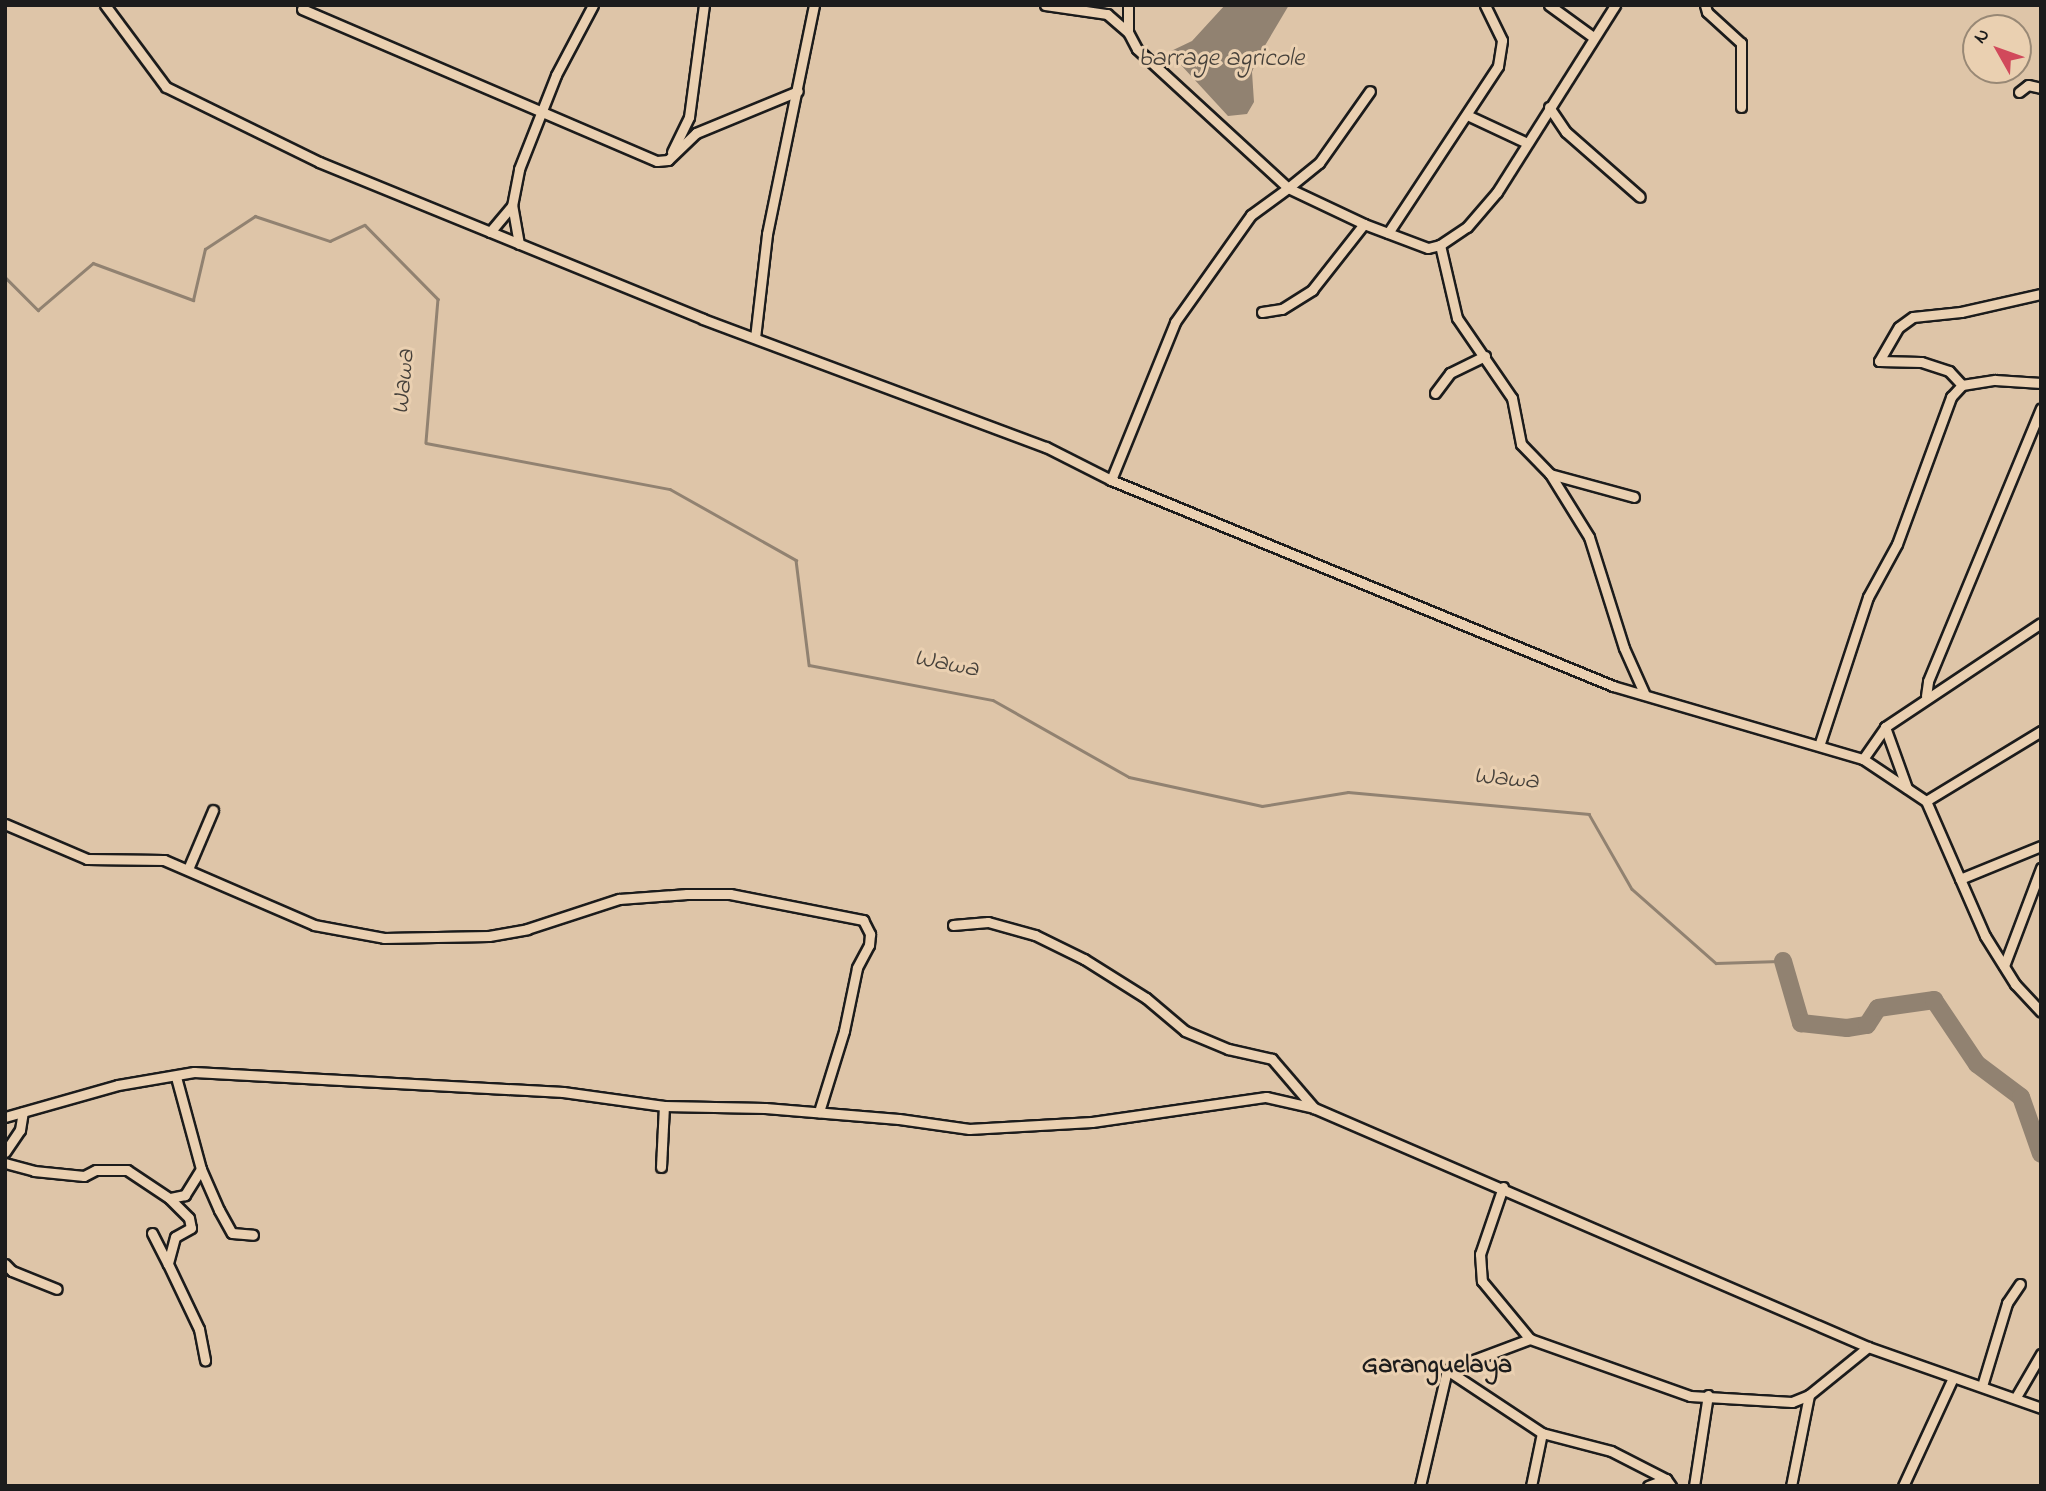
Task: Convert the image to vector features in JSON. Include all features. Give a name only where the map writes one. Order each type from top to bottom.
[{"type":"street","points":[[106,5],[166,87],[197,106],[319,162],[755,338],[1046,447],[1111,480],[1613,686],[1820,743],[1863,759],[1926,801],[1985,936],[2004,966],[2041,1012]]},
{"type":"street","points":[[519,244],[512,206],[519,169],[543,114],[556,75],[593,5]]},
{"type":"street","points":[[668,160],[689,117],[704,5]]},
{"type":"street","points":[[755,338],[767,234],[814,5]]},
{"type":"street","points":[[1045,5],[1107,14],[1128,32],[1137,50],[1288,188],[1364,225],[1428,248],[1440,245],[1467,227],[1482,210],[1615,5]]},
{"type":"street","points":[[1128,5],[1128,32]]},
{"type":"street","points":[[1388,233],[1498,66],[1502,40],[1485,5]]},
{"type":"street","points":[[1549,5],[1593,37]]},
{"type":"street","points":[[1705,5],[1707,12],[1741,43],[1741,107]]},
{"type":"street","points":[[302,9],[397,47],[543,114],[657,161],[668,160],[696,133],[798,91]]},
{"type":"street","points":[[2018,92],[2028,85],[2041,88]]},
{"type":"street","points":[[1111,480],[1175,322],[1251,215],[1318,163],[1370,91]]},
{"type":"street","points":[[1549,107],[1566,132],[1640,197]]},
{"type":"street","points":[[1467,115],[1527,144]]},
{"type":"street","points":[[490,232],[512,206]]},
{"type":"street","points":[[1262,312],[1282,309],[1312,290],[1364,225]]},
{"type":"street","points":[[1440,245],[1457,318],[1485,356],[1516,407],[1521,444],[1550,474],[1589,537],[1624,649],[1645,695]]},
{"type":"street","points":[[1962,385],[1949,371],[1921,362],[1879,362],[1899,327],[1913,317],[1961,313],[2041,294]]},
{"type":"street","points":[[1435,393],[1450,373],[1485,356]]},
{"type":"street","points":[[1820,743],[1868,597],[1897,544],[1951,397],[1962,385],[1996,380],[2041,383]]},
{"type":"street","points":[[1926,696],[1928,681],[2041,408]]},
{"type":"street","points":[[1550,474],[1634,498]]},
{"type":"street","points":[[1863,759],[1885,727],[1926,696],[2041,623]]},
{"type":"street","points":[[1885,727],[1907,788]]},
{"type":"street","points":[[1926,801],[2041,731]]},
{"type":"street","points":[[188,869],[213,810]]},
{"type":"street","points":[[5,824],[87,859],[147,856],[188,869],[314,925],[402,940],[489,936],[527,929],[619,898],[687,894],[730,894],[863,920],[870,934],[869,945],[857,968],[844,1031],[819,1112]]},
{"type":"street","points":[[1960,879],[2041,846]]},
{"type":"street","points":[[2004,966],[2041,868]]},
{"type":"street","points":[[953,925],[988,922],[1035,935],[1084,959],[1146,998],[1185,1031],[1228,1049],[1272,1059],[1314,1108]]},
{"type":"street","points":[[5,1117],[118,1085],[194,1072],[564,1093],[664,1105],[819,1112],[968,1129],[1092,1122],[1266,1097],[1314,1108],[1345,1125],[1503,1187],[1868,1347],[1952,1378],[2016,1396],[2041,1408]]},
{"type":"street","points":[[176,1077],[201,1169],[232,1233],[253,1235]]},
{"type":"street","points":[[662,1167],[664,1105]]},
{"type":"street","points":[[5,1152],[20,1130],[23,1112]]},
{"type":"street","points":[[5,1163],[84,1176],[96,1170],[127,1170],[169,1198],[189,1218],[191,1228],[175,1237],[168,1264]]},
{"type":"street","points":[[169,1198],[185,1195],[201,1169]]},
{"type":"street","points":[[1503,1187],[1480,1254],[1482,1281],[1530,1339],[1674,1392],[1792,1402],[1809,1395],[1868,1347]]},
{"type":"street","points":[[152,1233],[196,1321],[205,1360]]},
{"type":"street","points":[[5,1264],[12,1271],[57,1289]]},
{"type":"street","points":[[1982,1386],[2007,1303],[2020,1284]]},
{"type":"street","points":[[1447,1370],[1530,1339]]},
{"type":"street","points":[[2016,1396],[2041,1354]]},
{"type":"street","points":[[1447,1370],[1542,1433],[1611,1451],[1668,1482]]},
{"type":"street","points":[[1420,1486],[1447,1370]]},
{"type":"street","points":[[1903,1486],[1952,1378]]},
{"type":"street","points":[[1694,1486],[1708,1395]]},
{"type":"street","points":[[1791,1486],[1809,1395]]},
{"type":"street","points":[[1531,1486],[1542,1433]]},
{"type":"street","points":[[1648,1486],[1668,1482]]},
{"type":"water","name":"barrage agricole","points":[[1225,5],[1289,5],[1257,59],[1252,72],[1254,102],[1247,114],[1228,116],[1169,52],[1192,41]]},
{"type":"waterway","name":"Wawa","points":[[5,277],[38,310],[93,263],[193,300],[205,249],[255,216],[330,241],[365,225],[438,299],[426,443],[670,489],[796,560],[809,665],[993,700],[1129,777],[1262,806],[1348,792],[1589,814],[1632,889],[1716,963],[1783,961]]},
{"type":"waterway","name":"Wawa","points":[[1783,961],[1801,1023],[1847,1028],[1867,1025],[1878,1008],[1934,1000],[1977,1064],[2021,1097],[2041,1154]]},
{"type":"district","name":"Garanguelaya","points":[[1437,1367]]}]
